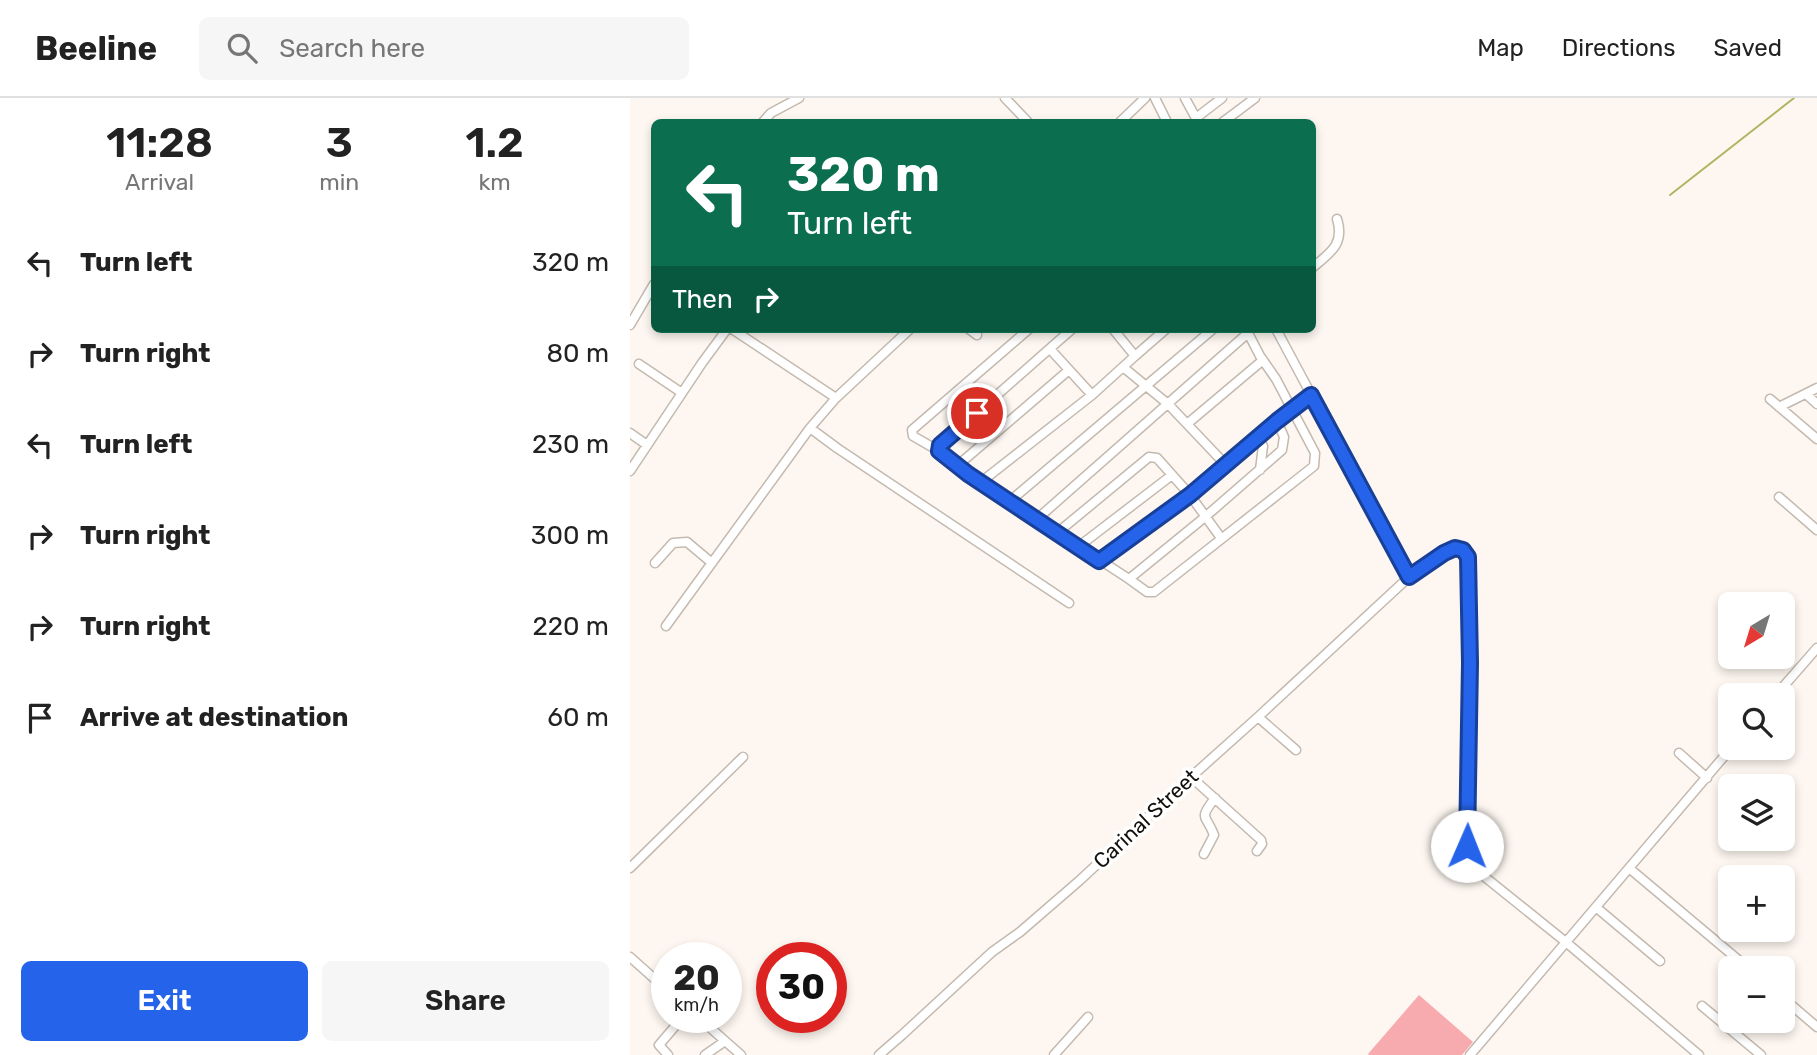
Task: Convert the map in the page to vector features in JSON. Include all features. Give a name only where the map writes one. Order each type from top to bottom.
[{"type":"street","points":[[766,119],[771,113],[799,98]]},
{"type":"street","points":[[1005,98],[1025,119]]},
{"type":"street","points":[[1123,119],[1145,98]]},
{"type":"street","points":[[1154,98],[1165,119]]},
{"type":"street","points":[[1185,98],[1196,119]]},
{"type":"street","points":[[1198,119],[1222,98]]},
{"type":"street","points":[[1227,119],[1255,98]]},
{"type":"street","points":[[1316,264],[1338,244],[1341,229],[1338,219]]},
{"type":"street","points":[[630,325],[651,289]]},
{"type":"street","points":[[630,471],[726,333]]},
{"type":"street","points":[[735,333],[836,398]]},
{"type":"street","points":[[666,626],[810,428],[836,398],[906,333]]},
{"type":"street","points":[[1024,333],[911,433],[1147,592],[1154,592],[1314,466],[1315,453],[1248,333]]},
{"type":"street","points":[[939,451],[940,445],[1066,333]]},
{"type":"street","points":[[1117,333],[1135,356]]},
{"type":"street","points":[[981,482],[1092,395],[1161,333]]},
{"type":"street","points":[[1010,501],[1208,333]]},
{"type":"street","points":[[1037,519],[1245,333]]},
{"type":"street","points":[[1278,333],[1409,577]]},
{"type":"street","points":[[1050,349],[1092,395]]},
{"type":"street","points":[[1187,424],[1263,360]]},
{"type":"street","points":[[639,364],[682,393]]},
{"type":"street","points":[[1123,367],[1168,404],[1225,464]]},
{"type":"street","points":[[957,466],[1069,370]]},
{"type":"street","points":[[1779,407],[1817,388]]},
{"type":"street","points":[[1806,394],[1817,404]]},
{"type":"street","points":[[1099,561],[1190,495],[1311,395]]},
{"type":"street","points":[[1769,399],[1817,439]]},
{"type":"street","points":[[1129,579],[1282,450],[1283,432],[1277,421]]},
{"type":"street","points":[[810,428],[1069,603]]},
{"type":"street","points":[[630,433],[647,445]]},
{"type":"street","points":[[1258,438],[1263,446],[1260,470]]},
{"type":"street","points":[[1057,533],[1149,457],[1157,458],[1190,495],[1221,538]]},
{"type":"street","points":[[1078,547],[1172,475]]},
{"type":"street","points":[[1779,497],[1817,530]]},
{"type":"street","points":[[655,563],[673,543],[687,542],[712,563]]},
{"type":"street","name":"Carinal Street","points":[[879,1055],[992,952],[1020,932],[1079,881],[1409,577],[1455,548],[1463,550],[1468,557],[1468,861],[1567,943]]},
{"type":"street","points":[[1786,683],[1817,648]]},
{"type":"street","points":[[1258,717],[1296,750]]},
{"type":"street","points":[[1679,753],[1707,778]]},
{"type":"street","points":[[630,868],[743,757]]},
{"type":"street","points":[[1470,1055],[1722,760]]},
{"type":"street","points":[[1191,777],[1261,840],[1262,844],[1257,851]]},
{"type":"street","points":[[1204,854],[1214,835],[1205,813],[1216,798]]},
{"type":"street","points":[[1629,868],[1734,956]]},
{"type":"street","points":[[1597,908],[1660,961]]},
{"type":"street","points":[[1567,943],[1699,1055]]},
{"type":"street","points":[[630,957],[651,976]]},
{"type":"street","points":[[1702,1006],[1761,1055]]},
{"type":"street","points":[[1795,1008],[1817,1027]]},
{"type":"street","points":[[1054,1055],[1088,1017]]},
{"type":"street","points":[[668,1055],[659,1045],[669,1033]]},
{"type":"street","points":[[716,1033],[741,1055]]},
{"type":"street","points":[[705,1055],[725,1041]]},
{"type":"shaded area","points":[[1419,995],[1473,1042],[1462,1055],[1369,1055],[1368,1054]]},
{"type":"waterway","points":[[1670,195],[1794,98]]},
{"type":"route","points":[[977,413],[940,445],[939,451],[968,474],[1099,561],[1190,495],[1311,395],[1409,577],[1455,548],[1463,550],[1468,557],[1470,663],[1467,846]]}]
